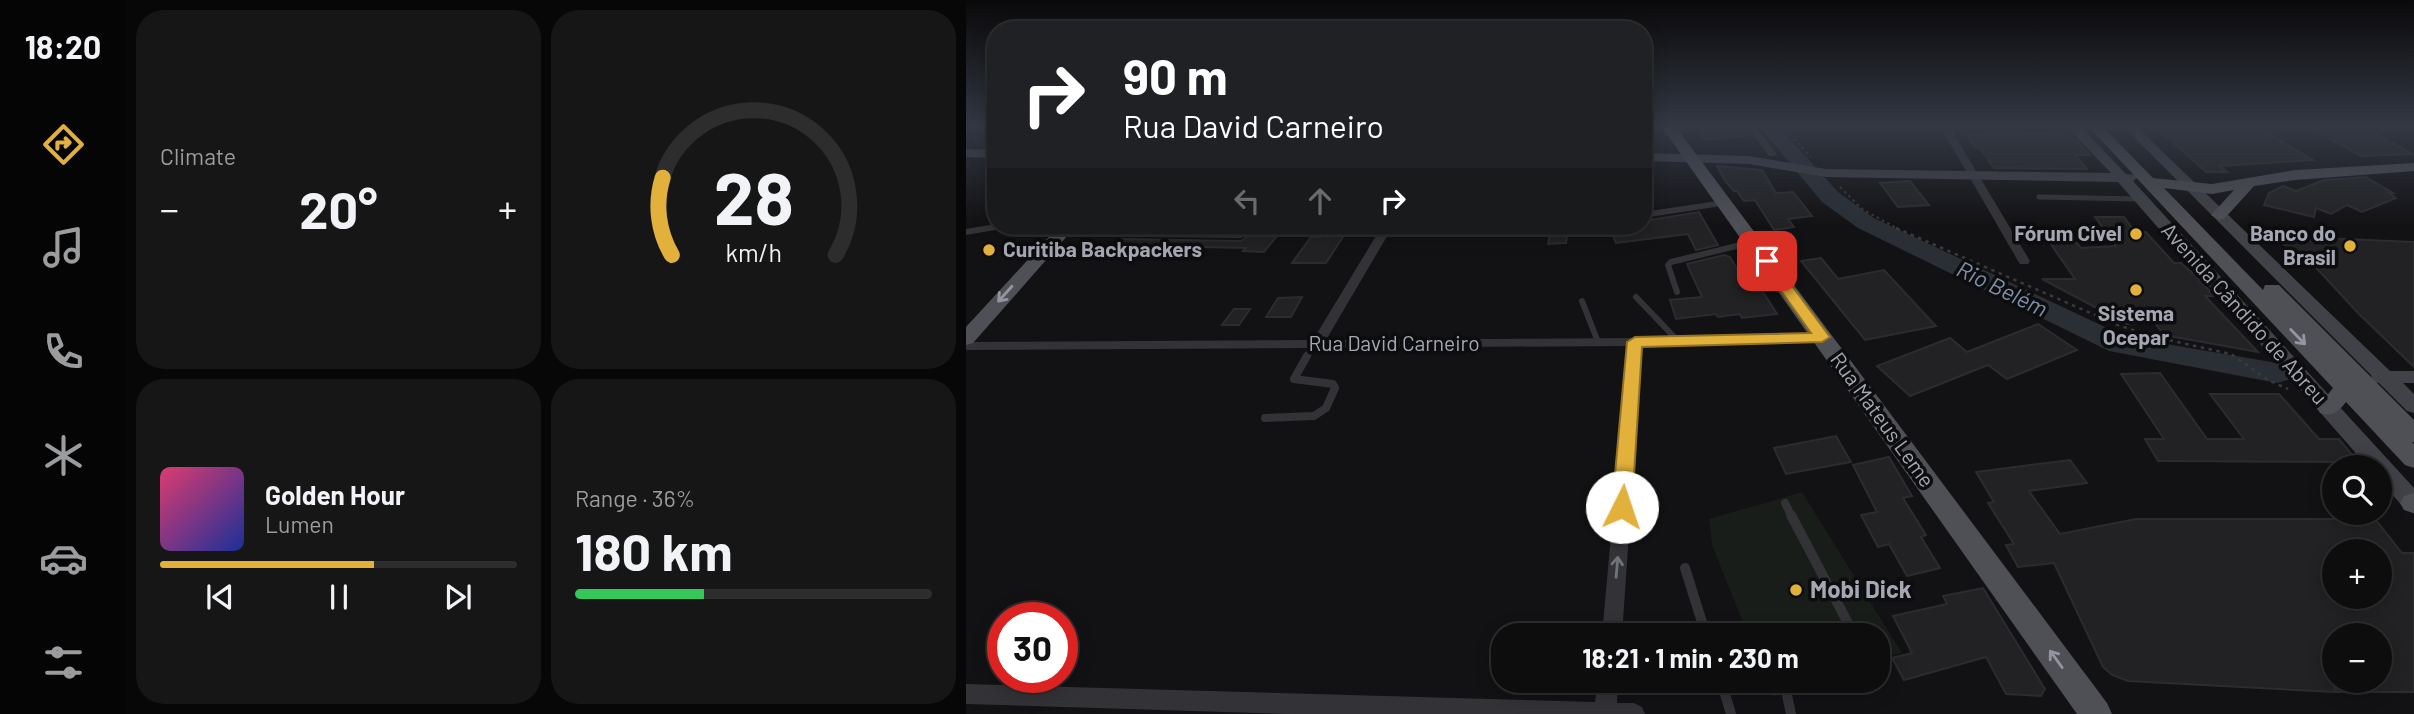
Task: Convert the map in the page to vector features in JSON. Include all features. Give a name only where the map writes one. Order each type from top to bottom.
[{"type":"main road","name":"Rua Mateus Leme","points":[[1692,159],[2096,714]]},
{"type":"main road","name":"Avenida Cândido de Abreu","points":[[2121,159],[2145,191],[2352,383],[2414,434]]},
{"type":"main road","name":"Avenida Cândido de Abreu","points":[[2144,159],[2352,383],[2414,459]]},
{"type":"main road","points":[[2145,191],[2169,185],[2221,188],[2295,176],[2414,167]]},
{"type":"main road","points":[[2219,215],[2249,183]]},
{"type":"main road","points":[[966,339],[1060,235]]},
{"type":"main road","points":[[2329,408],[2352,383]]},
{"type":"street","points":[[1729,159],[1818,169],[2122,177]]},
{"type":"street","points":[[1964,159],[2024,261]]},
{"type":"street","name":"Avenida Cândido de Abreu","points":[[2106,159],[2122,177],[2145,191],[2329,408],[2414,503]]},
{"type":"street","points":[[2163,159],[2414,406]]},
{"type":"street","points":[[1652,214],[1724,203]]},
{"type":"street","points":[[966,232],[987,228]]},
{"type":"street","points":[[1317,344],[1382,235]]},
{"type":"street","name":"Rua David Carneiro","points":[[966,346],[1679,342],[1822,337]]},
{"type":"street","points":[[1613,623],[1635,342]]},
{"type":"street","points":[[2352,383],[2384,377],[2414,377]]},
{"type":"street","points":[[1605,714],[1607,693]]},
{"type":"street","points":[[966,694],[1634,714]]},
{"type":"lane","points":[[2039,197],[2145,191]]},
{"type":"lane","points":[[1677,292],[1668,265],[1671,262],[1753,242]]},
{"type":"lane","points":[[1636,297],[1679,342]]},
{"type":"lane","points":[[1582,301],[1598,342]]},
{"type":"lane","points":[[1265,418],[1314,416],[1326,408],[1335,388],[1333,384],[1294,379],[1302,361],[1317,344]]},
{"type":"lane","points":[[1785,503],[1848,623]]},
{"type":"lane","points":[[1685,568],[1702,623]]},
{"type":"lane","points":[[1725,693],[1731,714]]},
{"type":"lane","points":[[1787,693],[1791,714]]},
{"type":"path","points":[[1810,159],[1818,169]]},
{"type":"path","points":[[1838,185],[1861,209],[1880,221],[2083,311],[2151,336],[2231,354],[2277,385],[2298,390]]},
{"type":"shaded area","name":"Mobi Dick","points":[[1802,492],[1883,623],[1743,623],[1712,545],[1709,519]]},
{"type":"shaded area","name":"Mobi Dick","points":[[1890,634],[1902,653],[1890,656]]},
{"type":"shaded area","points":[[1771,693],[1809,693],[1772,696]]},
{"type":"building","points":[[1988,159],[2079,159],[2087,169],[1994,168]]},
{"type":"building","points":[[2192,159],[2313,160],[2220,166],[2227,172],[2206,172]]},
{"type":"building","points":[[1717,166],[1762,170],[1776,193],[1793,192],[1812,216],[1788,219],[1794,227],[1774,230],[1755,200],[1744,201],[1725,181]]},
{"type":"building","points":[[2366,177],[2393,193],[2389,193],[2396,198],[2362,212],[2347,205],[2331,214],[2316,208],[2314,217],[2264,205],[2269,193],[2283,186],[2296,191],[2324,180]]},
{"type":"building","points":[[1910,181],[1929,205],[1898,207],[1880,183]]},
{"type":"building","points":[[1699,212],[1718,245],[1696,250],[1688,234],[1616,243],[1613,235],[1652,235],[1652,220]]},
{"type":"building","points":[[2095,217],[2124,217],[2136,233],[2146,232],[2174,263],[2181,263],[2196,276],[2214,296],[2205,296],[2258,352],[2164,335],[2154,322],[2127,324],[2042,279],[2075,279],[2050,243],[2077,243],[2081,248],[2116,246]]},
{"type":"building","points":[[1250,235],[1278,235],[1264,252],[1243,251],[1246,248],[1115,245],[1122,239],[1241,241]]},
{"type":"building","points":[[1344,235],[1326,263],[1292,263],[1311,237]]},
{"type":"building","points":[[1550,235],[1567,235],[1566,243],[1548,244]]},
{"type":"building","points":[[2276,236],[2414,242],[2414,367],[2358,313],[2308,259],[2297,258]]},
{"type":"building","points":[[1724,255],[1730,257],[1747,286],[1758,284],[1777,314],[1742,318],[1740,314],[1718,317],[1716,314],[1676,319],[1670,300],[1702,297],[1687,264]]},
{"type":"building","points":[[1821,258],[1838,279],[1884,270],[1936,326],[1865,340],[1801,261]]},
{"type":"building","points":[[1302,297],[1291,317],[1266,317],[1278,298]]},
{"type":"building","points":[[1234,309],[1250,309],[1239,325],[1222,325]]},
{"type":"building","points":[[2038,324],[2077,350],[2007,379],[1988,365],[1910,396],[1877,366],[1950,338],[1967,352]]},
{"type":"building","points":[[2160,373],[2207,439],[2244,439],[2210,394],[2279,394],[2319,439],[2339,439],[2352,455],[2322,455],[2322,462],[2158,461],[2145,439],[2164,439],[2121,374]]},
{"type":"building","points":[[1836,436],[1851,462],[1786,474],[1774,448]]},
{"type":"building","points":[[1889,457],[1912,496],[1903,498],[1926,535],[1921,537],[1940,568],[1907,576],[1889,544],[1878,547],[1861,515],[1877,512],[1853,465]]},
{"type":"building","points":[[2070,460],[2087,483],[2029,491],[2060,534],[2136,519],[2322,519],[2322,525],[2380,525],[2391,539],[2322,539],[2322,609],[2392,609],[2392,540],[2402,553],[2414,553],[2414,692],[2392,692],[2392,623],[2322,623],[2322,691],[2128,681],[2112,675],[2103,667],[2054,563],[2018,567],[2006,545],[2014,544],[1988,503],[1994,502],[1976,472]]},
{"type":"building","points":[[1983,588],[2045,689],[2041,696],[2006,694],[1986,657],[1904,680],[1892,658],[1912,653],[1893,616],[1947,604],[1943,596]]},
{"type":"waterway","name":"Rio Belém","points":[[1797,159],[1830,197],[1866,223],[2119,345],[2277,373]]},
{"type":"place","name":"Fórum Cível","points":[[2136,234]]},
{"type":"place","name":"Banco do Brasil","points":[[2350,246]]},
{"type":"place","name":"Curitiba Backpackers","points":[[989,250]]},
{"type":"place","name":"Sistema Ocepar","points":[[2136,290]]},
{"type":"place","name":"Mobi Dick","points":[[1796,590]]},
{"type":"route","points":[[1622,507],[1635,342],[1822,337],[1767,261]]}]
